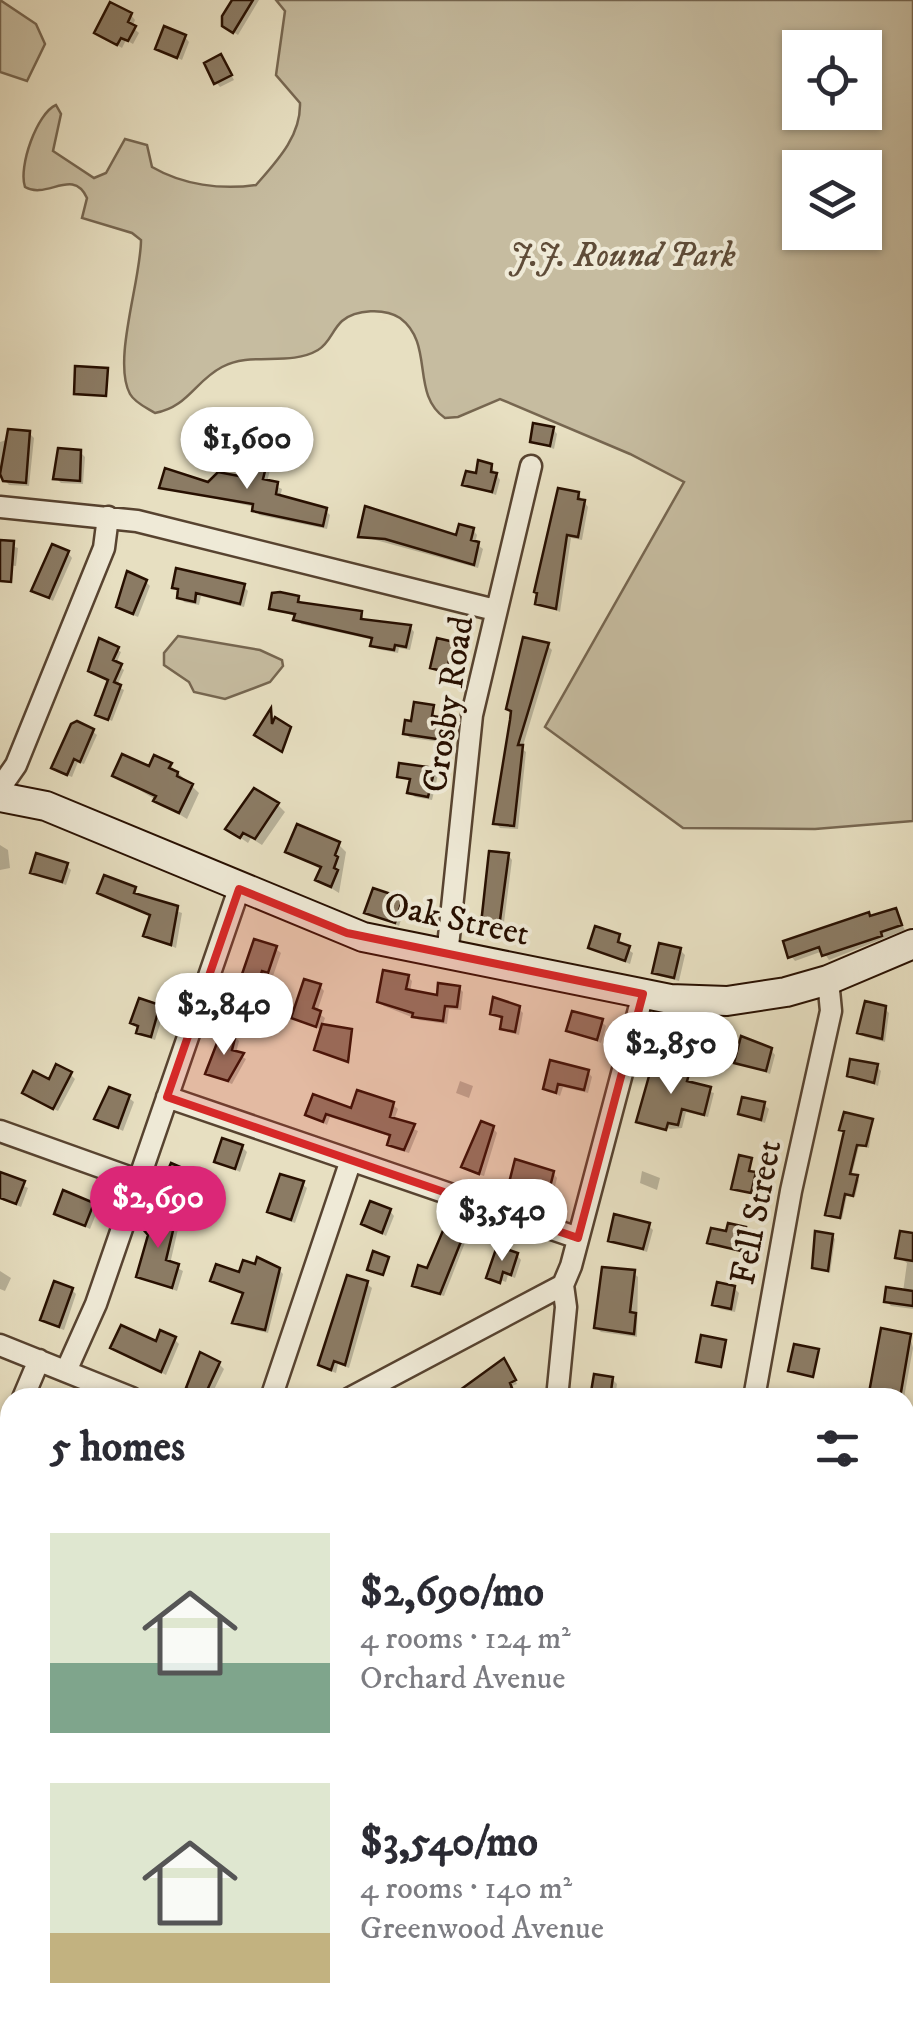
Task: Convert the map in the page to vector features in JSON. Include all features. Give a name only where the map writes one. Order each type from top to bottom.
[{"type":"street","name":"Crosby Road","points":[[447,956],[468,740],[531,466]]},
{"type":"street","points":[[0,508],[108,517],[495,610]]},
{"type":"street","points":[[0,788],[16,765],[104,548],[108,517]]},
{"type":"street","name":"Oak Street","points":[[0,797],[46,806],[348,932],[447,956],[685,1001],[737,1000],[828,980],[913,944]]},
{"type":"street","points":[[66,1372],[96,1304],[240,889]]},
{"type":"street","name":"Fell Street","points":[[756,1388],[791,1191],[831,1011],[828,980]]},
{"type":"street","points":[[558,1388],[566,1307],[562,1284],[578,1238],[643,994]]},
{"type":"street","points":[[167,1096],[578,1238]]},
{"type":"street","points":[[0,1131],[136,1180]]},
{"type":"street","points":[[274,1388],[351,1160]]},
{"type":"street","points":[[369,1388],[562,1284]]},
{"type":"street","points":[[0,1345],[107,1388]]},
{"type":"street","points":[[27,1388],[39,1360]]},
{"type":"highlighted area","points":[[239,889],[347,933],[643,994],[578,1238],[167,1097]]},
{"type":"green space","points":[[0,0],[36,24],[45,44],[27,81],[0,72]]},
{"type":"green space","name":"J.J. Round Park","points":[[276,0],[913,0],[913,821],[815,829],[683,828],[545,727],[684,482],[630,454],[500,399],[458,417],[445,418],[428,396],[417,341],[400,318],[379,311],[355,314],[342,321],[318,350],[295,358],[234,362],[213,373],[184,400],[166,410],[155,413],[132,397],[125,380],[124,362],[141,240],[132,233],[82,218],[87,198],[74,185],[42,190],[25,187],[24,167],[31,142],[42,118],[56,105],[61,114],[53,151],[94,178],[106,173],[125,139],[147,145],[152,167],[176,178],[216,186],[256,185],[286,147],[299,115],[300,103],[276,75],[285,11]]},
{"type":"green space","points":[[178,636],[260,650],[282,660],[283,666],[270,682],[225,699],[194,692],[189,682],[164,665],[164,653]]},
{"type":"building","points":[[232,0],[253,0],[233,33],[222,26],[222,16]]},
{"type":"building","points":[[110,2],[132,13],[128,22],[136,26],[128,41],[121,38],[117,45],[94,33]]},
{"type":"building","points":[[164,26],[186,35],[177,58],[155,49]]},
{"type":"building","points":[[221,54],[232,75],[214,84],[204,63]]},
{"type":"building","points":[[75,366],[108,368],[106,396],[74,394]]},
{"type":"building","points":[[533,423],[554,427],[550,446],[530,442]]},
{"type":"building","points":[[8,429],[30,431],[26,483],[3,481],[0,474]]},
{"type":"building","points":[[58,448],[81,450],[80,481],[53,479]]},
{"type":"building","points":[[242,458],[267,463],[263,479],[278,482],[276,494],[327,508],[323,526],[252,511],[253,504],[159,488],[165,468],[208,482],[218,472],[239,476]]},
{"type":"building","points":[[478,460],[492,464],[491,472],[497,473],[492,492],[462,485],[466,471],[476,473]]},
{"type":"building","points":[[558,488],[579,492],[578,499],[585,500],[578,537],[567,535],[556,609],[535,604],[534,592]]},
{"type":"building","points":[[365,506],[456,535],[459,524],[474,528],[471,540],[479,542],[474,565],[385,539],[358,537]]},
{"type":"building","points":[[0,540],[14,541],[11,582],[0,581]]},
{"type":"building","points":[[52,544],[69,551],[49,598],[31,591]]},
{"type":"building","points":[[176,568],[245,584],[240,604],[196,593],[195,602],[177,598],[178,589],[172,588]]},
{"type":"building","points":[[127,571],[147,580],[133,614],[116,607]]},
{"type":"building","points":[[272,593],[299,596],[298,602],[362,611],[361,619],[411,625],[406,647],[395,645],[394,650],[370,646],[372,638],[293,620],[295,614],[269,609]]},
{"type":"building","points":[[523,637],[549,643],[518,745],[523,745],[514,826],[493,824],[510,720],[511,711],[506,709]]},
{"type":"building","points":[[99,638],[119,647],[113,660],[122,664],[114,682],[121,685],[108,720],[95,715],[108,680],[88,671]]},
{"type":"building","points":[[437,638],[454,642],[446,672],[430,668]]},
{"type":"building","points":[[414,702],[434,705],[432,716],[440,717],[437,739],[403,734],[405,720],[411,721]]},
{"type":"building","points":[[271,708],[272,724],[275,717],[291,727],[282,752],[254,735]]},
{"type":"building","points":[[77,721],[94,729],[80,762],[74,759],[67,775],[51,768],[71,724]]},
{"type":"building","points":[[122,754],[149,766],[154,755],[172,763],[169,768],[178,772],[177,776],[193,784],[179,813],[153,801],[156,796],[112,776]]},
{"type":"building","points":[[399,763],[435,768],[428,797],[407,793],[410,779],[397,777]]},
{"type":"building","points":[[254,788],[279,803],[255,839],[243,833],[240,838],[225,829]]},
{"type":"building","points":[[297,824],[340,842],[334,868],[338,870],[331,887],[315,880],[321,867],[285,852]]},
{"type":"building","points":[[489,851],[509,853],[498,935],[480,933]]},
{"type":"building","points":[[36,853],[68,863],[62,882],[30,873]]},
{"type":"building","points":[[104,875],[136,887],[134,893],[178,906],[171,945],[143,936],[150,915],[97,893]]},
{"type":"building","points":[[373,888],[403,898],[395,923],[364,913]]},
{"type":"building","points":[[896,908],[902,925],[881,932],[882,936],[822,956],[819,947],[788,958],[783,941],[869,912],[870,916]]},
{"type":"building","points":[[595,926],[620,934],[618,942],[630,946],[625,961],[588,948]]},
{"type":"building","points":[[254,939],[277,946],[268,973],[262,971],[257,986],[240,980]]},
{"type":"building","points":[[659,943],[681,948],[674,978],[652,973]]},
{"type":"building","points":[[383,970],[409,975],[406,989],[437,995],[438,983],[460,986],[457,1007],[445,1006],[443,1021],[412,1017],[413,1013],[377,1002]]},
{"type":"building","points":[[304,979],[321,984],[313,1008],[321,1011],[316,1027],[291,1018]]},
{"type":"building","points":[[493,997],[520,1006],[515,1032],[500,1029],[502,1017],[490,1014]]},
{"type":"building","points":[[139,998],[160,1005],[151,1037],[136,1033],[138,1026],[130,1023]]},
{"type":"building","points":[[865,1001],[886,1006],[882,1039],[857,1033]]},
{"type":"building","points":[[572,1011],[603,1019],[597,1040],[566,1031]]},
{"type":"building","points":[[322,1024],[352,1029],[348,1062],[314,1050]]},
{"type":"building","points":[[222,1030],[236,1034],[232,1050],[244,1053],[228,1081],[205,1074]]},
{"type":"building","points":[[741,1036],[772,1048],[766,1071],[734,1063]]},
{"type":"building","points":[[850,1059],[878,1064],[874,1083],[847,1076]]},
{"type":"building","points":[[550,1060],[589,1070],[584,1090],[558,1084],[556,1093],[543,1089]]},
{"type":"building","points":[[653,1062],[690,1071],[687,1081],[711,1087],[704,1115],[682,1109],[678,1125],[668,1123],[666,1130],[636,1122]]},
{"type":"building","points":[[56,1064],[72,1072],[53,1109],[22,1093],[33,1071],[49,1079]]},
{"type":"building","points":[[109,1087],[130,1095],[118,1128],[94,1119]]},
{"type":"building","points":[[357,1090],[394,1102],[390,1117],[415,1124],[404,1150],[387,1145],[390,1135],[326,1114],[323,1122],[305,1115],[313,1094],[351,1108]]},
{"type":"building","points":[[742,1097],[765,1102],[761,1120],[738,1114]]},
{"type":"building","points":[[844,1112],[873,1119],[866,1146],[857,1145],[850,1174],[858,1175],[853,1196],[845,1194],[840,1218],[825,1215],[844,1131],[839,1130]]},
{"type":"building","points":[[481,1121],[494,1126],[479,1174],[461,1167]]},
{"type":"building","points":[[222,1138],[243,1145],[235,1169],[214,1162]]},
{"type":"building","points":[[739,1155],[752,1158],[749,1171],[756,1172],[751,1193],[731,1189]]},
{"type":"building","points":[[515,1159],[554,1171],[549,1191],[510,1179]]},
{"type":"building","points":[[171,1163],[194,1173],[186,1191],[163,1181]]},
{"type":"building","points":[[0,1172],[25,1181],[16,1204],[0,1198]]},
{"type":"building","points":[[280,1174],[304,1181],[291,1220],[267,1212]]},
{"type":"building","points":[[63,1190],[94,1203],[85,1226],[54,1214]]},
{"type":"building","points":[[370,1201],[391,1209],[382,1233],[361,1224]]},
{"type":"building","points":[[155,1212],[176,1218],[166,1260],[179,1264],[172,1288],[136,1277],[148,1235],[142,1228],[147,1215],[153,1217]]},
{"type":"building","points":[[614,1214],[650,1223],[643,1249],[608,1241]]},
{"type":"building","points":[[448,1219],[466,1229],[440,1294],[412,1286],[418,1265],[427,1268]]},
{"type":"building","points":[[728,1223],[746,1227],[741,1251],[707,1243],[711,1228],[726,1231]]},
{"type":"building","points":[[815,1231],[833,1234],[828,1271],[812,1268]]},
{"type":"building","points":[[900,1231],[913,1233],[913,1261],[895,1258]]},
{"type":"building","points":[[497,1246],[518,1253],[511,1275],[503,1272],[500,1283],[486,1278]]},
{"type":"building","points":[[373,1251],[389,1257],[383,1275],[367,1270]]},
{"type":"building","points":[[257,1257],[280,1268],[265,1330],[232,1323],[243,1293],[210,1281],[216,1264],[239,1272],[243,1260],[255,1264]]},
{"type":"building","points":[[602,1267],[635,1270],[630,1312],[636,1313],[634,1334],[594,1328]]},
{"type":"building","points":[[347,1275],[368,1281],[345,1365],[334,1361],[331,1370],[318,1365]]},
{"type":"building","points":[[54,1281],[73,1288],[59,1327],[40,1320]]},
{"type":"building","points":[[717,1282],[735,1286],[731,1309],[712,1305]]},
{"type":"building","points":[[886,1287],[913,1291],[913,1306],[884,1302]]},
{"type":"building","points":[[121,1325],[156,1341],[160,1330],[176,1337],[161,1372],[110,1348]]},
{"type":"building","points":[[881,1328],[911,1334],[902,1388],[870,1388]]},
{"type":"building","points":[[701,1335],[726,1340],[721,1367],[696,1362]]},
{"type":"building","points":[[794,1344],[819,1349],[813,1377],[788,1371]]},
{"type":"building","points":[[200,1352],[220,1362],[208,1388],[186,1388]]},
{"type":"building","points":[[504,1358],[516,1380],[510,1383],[512,1388],[463,1388]]},
{"type":"building","points":[[594,1374],[613,1377],[611,1388],[592,1388]]}]
